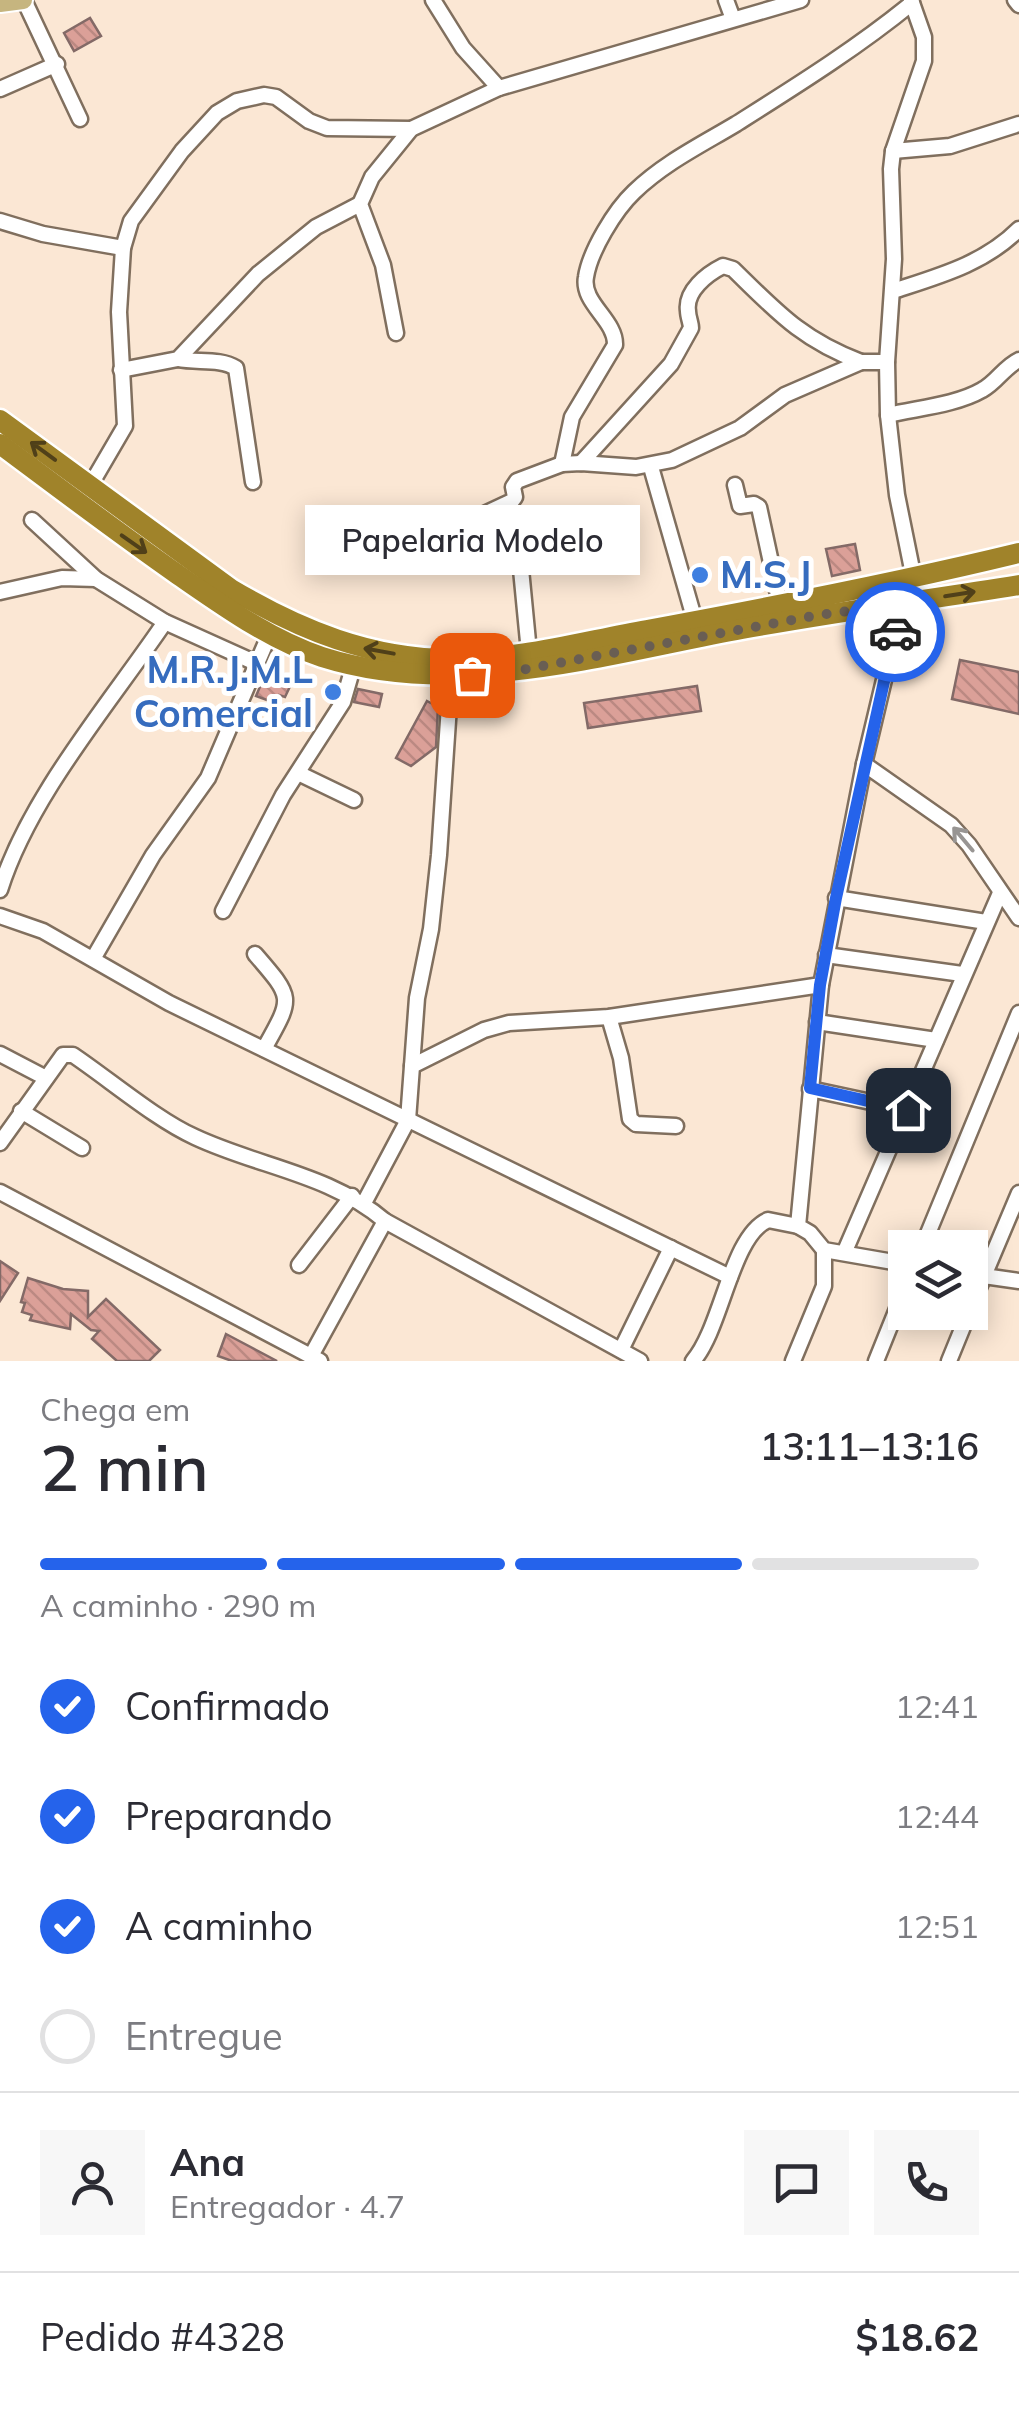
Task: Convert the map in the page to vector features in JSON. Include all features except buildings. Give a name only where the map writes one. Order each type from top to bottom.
[{"type":"highway","points":[[0,420],[232,588],[308,631],[367,649],[408,656],[452,660],[529,652],[914,579],[1010,556]]},
{"type":"highway","points":[[0,444],[220,604],[270,633],[322,657],[408,674],[452,676],[521,670],[819,615],[1019,585]]},
{"type":"main road","points":[[0,3],[24,0]]},
{"type":"street","points":[[24,0],[80,119]]},
{"type":"street","points":[[434,0],[463,48],[499,88]]},
{"type":"street","points":[[726,0],[733,20]]},
{"type":"street","points":[[90,486],[125,426],[119,312],[123,248],[131,220],[217,112],[237,101],[264,95],[328,128],[411,129],[499,88],[801,0]]},
{"type":"street","points":[[562,464],[572,418],[615,346],[610,327],[586,290],[586,277],[609,222],[621,206],[676,160],[874,34],[912,2],[924,37],[924,60],[893,151],[893,290],[887,362],[897,495],[914,579]]},
{"type":"street","points":[[0,88],[56,64]]},
{"type":"street","points":[[893,151],[950,146],[1019,124]]},
{"type":"street","points":[[121,370],[178,359],[258,274],[316,227],[360,204],[372,177],[411,129]]},
{"type":"street","points":[[360,204],[383,265],[396,334]]},
{"type":"street","points":[[0,221],[43,234],[123,248]]},
{"type":"street","points":[[893,290],[962,268],[1019,228]]},
{"type":"street","points":[[581,462],[670,364],[691,328],[686,307],[693,292],[723,266],[733,269],[782,317],[819,345],[861,362],[887,362]]},
{"type":"street","points":[[178,359],[225,362],[236,368],[252,482]]},
{"type":"street","points":[[888,415],[975,394],[1019,360]]},
{"type":"street","points":[[446,532],[512,501],[517,480],[562,464],[651,466],[690,453],[740,428],[786,394],[861,362]]},
{"type":"street","points":[[651,466],[695,621]]},
{"type":"street","points":[[735,484],[740,506],[754,504],[759,508],[780,604]]},
{"type":"street","points":[[32,520],[96,579],[165,622],[256,663]]},
{"type":"street","points":[[520,559],[529,652]]},
{"type":"street","points":[[0,592],[62,578],[96,579]]},
{"type":"street","points":[[798,1226],[820,985],[864,764],[902,604]]},
{"type":"street","points":[[0,890],[15,852],[74,750],[165,622]]},
{"type":"street","points":[[93,959],[153,855],[208,778],[270,633]]},
{"type":"street","points":[[223,911],[298,773],[343,702],[354,664]]},
{"type":"street","points":[[299,1265],[358,1199],[408,1120],[417,998],[431,928],[441,838],[452,676]]},
{"type":"street","points":[[864,764],[951,825],[1019,918]]},
{"type":"street","points":[[298,773],[354,800]]},
{"type":"street","points":[[845,1251],[1000,893]]},
{"type":"street","points":[[836,898],[986,922]]},
{"type":"street","points":[[0,916],[43,931],[168,1003],[730,1277]]},
{"type":"street","points":[[255,954],[284,988],[286,1008],[264,1049]]},
{"type":"street","points":[[826,955],[962,974]]},
{"type":"street","points":[[412,1066],[484,1030],[508,1023],[609,1017],[820,985]]},
{"type":"street","points":[[929,1230],[1019,1014]]},
{"type":"street","points":[[609,1017],[621,1058],[630,1119],[636,1124],[676,1126]]},
{"type":"street","points":[[817,1022],[936,1040]]},
{"type":"street","points":[[0,1054],[46,1078]]},
{"type":"street","points":[[0,1143],[63,1056],[74,1055],[195,1137],[324,1182],[358,1199],[385,1221],[640,1361]]},
{"type":"street","points":[[810,1088],[908,1110]]},
{"type":"street","points":[[22,1110],[82,1148]]},
{"type":"street","points":[[0,1192],[316,1359],[385,1221]]},
{"type":"street","points":[[988,1254],[1019,1193]]},
{"type":"street","points":[[693,1361],[708,1338],[730,1277],[760,1224],[768,1220],[798,1226],[824,1250],[824,1286],[793,1361]]},
{"type":"street","points":[[621,1350],[670,1248]]},
{"type":"street","points":[[824,1250],[888,1260]]},
{"type":"street","points":[[988,1277],[1019,1281]]},
{"type":"street","points":[[876,1361],[888,1330]]},
{"type":"street","points":[[949,1361],[961,1330]]},
{"type":"way so far","points":[[472,675],[521,670],[819,615],[902,604],[895,632]]},
{"type":"place","name":"M.S.J","points":[[700,575]]},
{"type":"place","name":"Papelaria Modelo","points":[[472,675]]},
{"type":"place","name":"M.R.J.M.L Comercial","points":[[333,692]]},
{"type":"route","points":[[895,632],[836,898],[820,985],[810,1088],[908,1110]]}]
